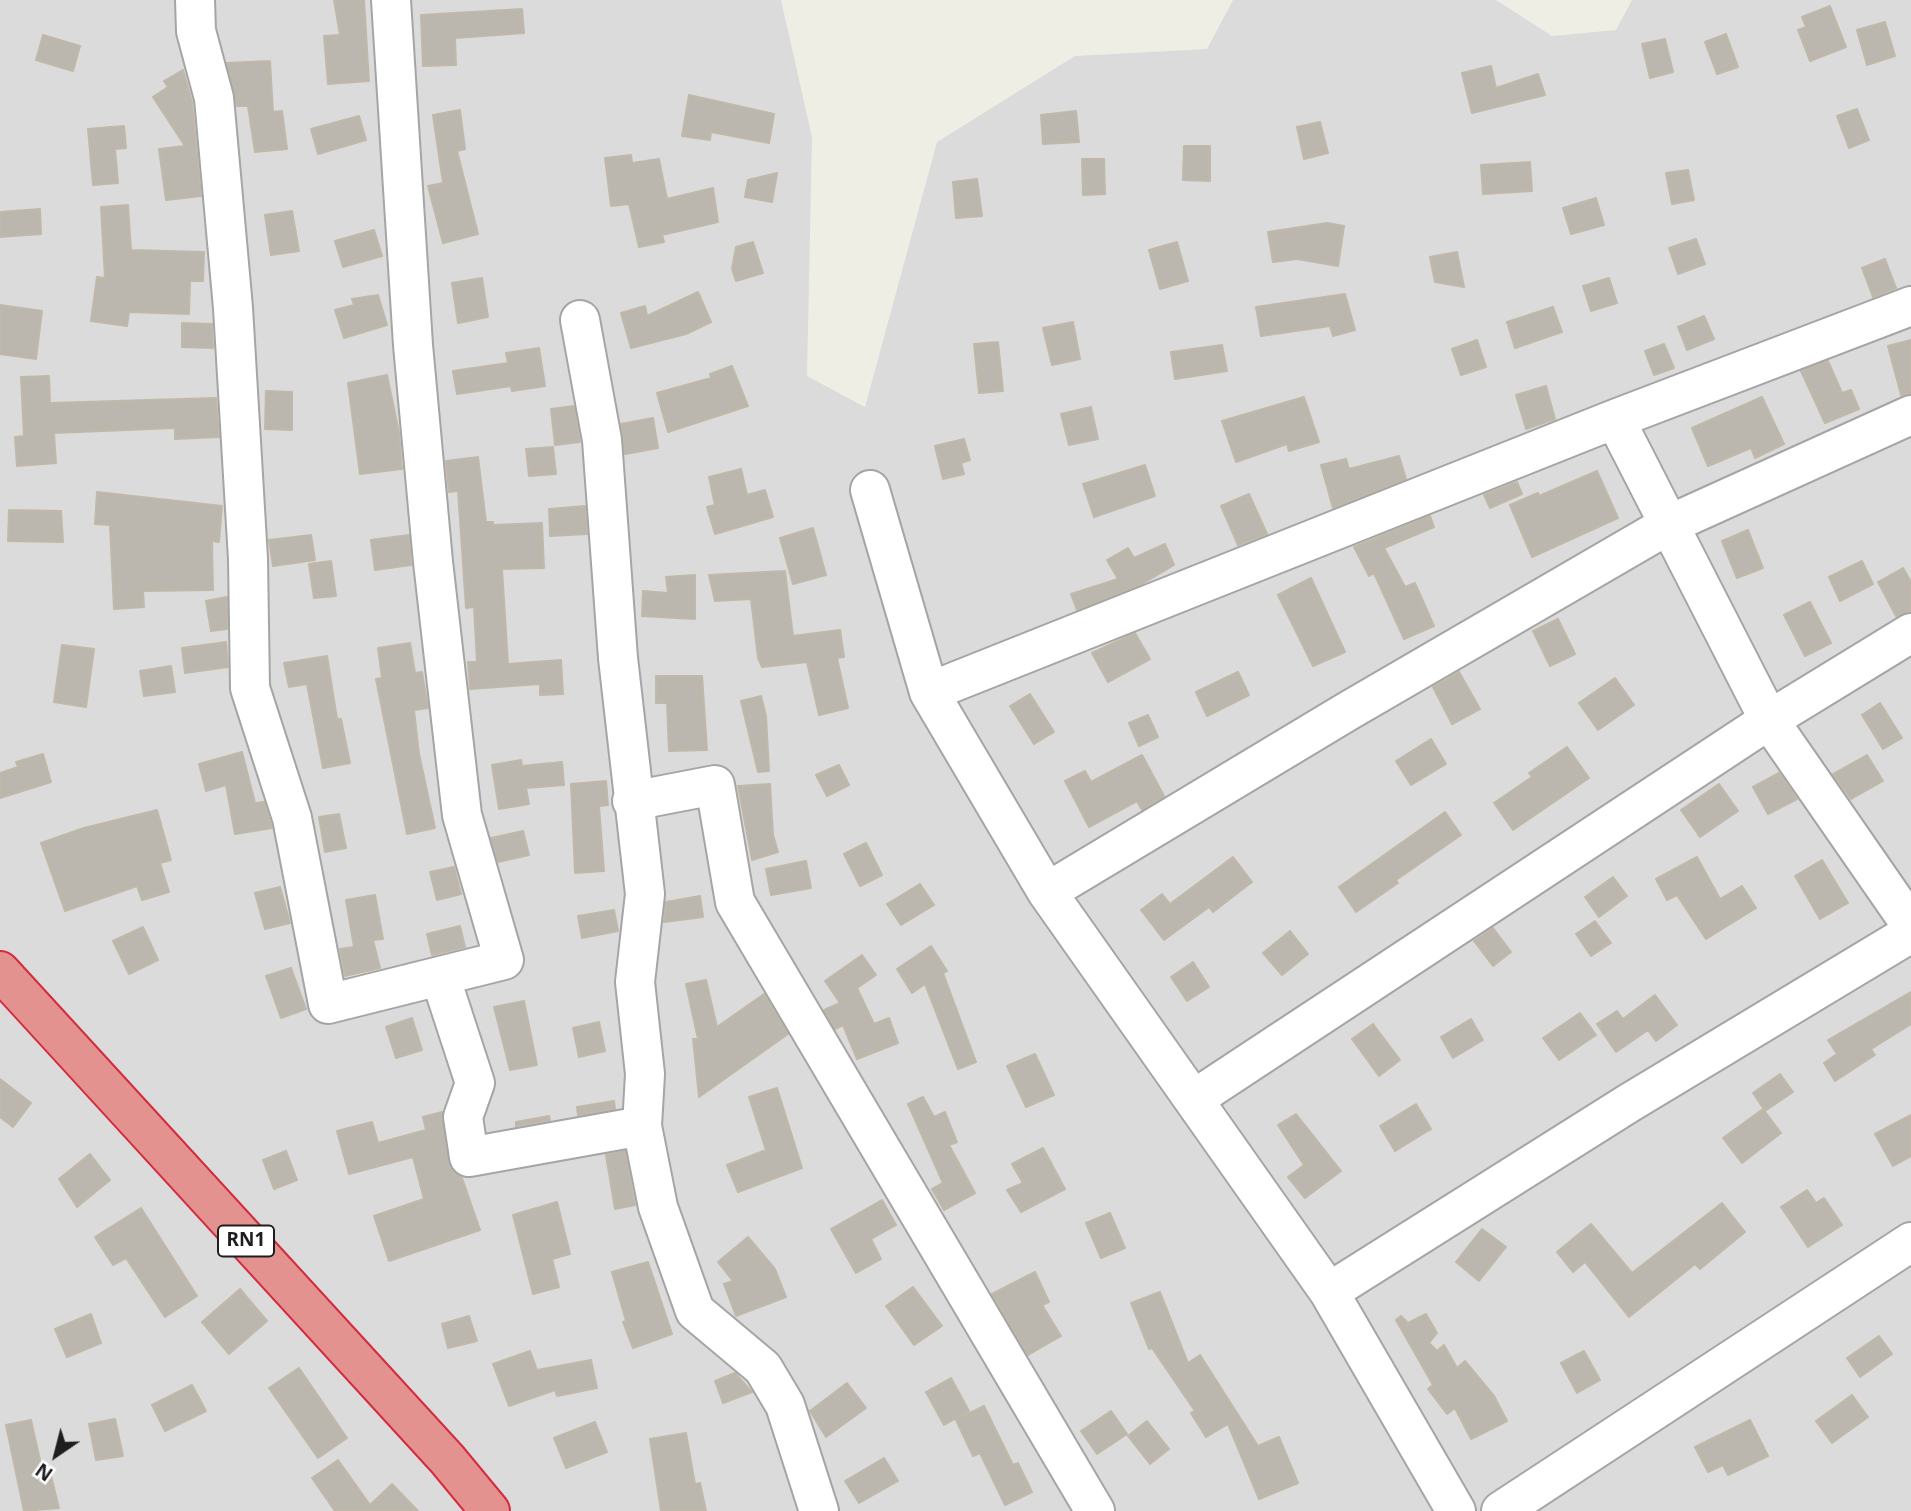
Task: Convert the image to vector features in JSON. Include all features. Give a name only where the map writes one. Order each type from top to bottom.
[{"type":"highway","name":"RN1","points":[[0,971],[447,1459],[490,1511]]},
{"type":"street","points":[[195,0],[196,31],[214,99],[233,308],[248,559],[250,688],[292,818],[328,1004],[504,960],[462,815],[433,562],[413,345],[391,0]]},
{"type":"street","points":[[929,692],[1615,419],[1911,306]]},
{"type":"street","points":[[580,320],[602,440],[632,801],[645,894],[635,982],[645,1074],[642,1126],[658,1207],[695,1311],[763,1368],[785,1405],[819,1511]]},
{"type":"street","points":[[1047,892],[1348,711],[1668,525],[1911,415]]},
{"type":"street","points":[[1615,419],[1769,720],[1911,925]]},
{"type":"street","points":[[870,490],[929,692],[1047,892],[1329,1292],[1456,1511]]},
{"type":"street","points":[[1194,1099],[1769,720],[1911,633]]},
{"type":"street","points":[[632,801],[715,785],[735,902],[1095,1511]]},
{"type":"street","points":[[1329,1292],[1629,1103],[1911,933]]},
{"type":"street","points":[[440,976],[475,1083],[463,1117],[469,1157],[642,1126]]},
{"type":"street","points":[[1501,1511],[1911,1242]]},
{"type":"shaded area","points":[[0,0],[781,0],[812,137],[807,376],[865,407],[937,142],[1075,56],[1207,49],[1233,0],[1496,0],[1552,36],[1616,30],[1632,0],[1911,0],[1911,1511],[0,1511]]},
{"type":"building","points":[[334,0],[364,0],[369,81],[328,84],[324,36],[340,35]]},
{"type":"building","points":[[1830,6],[1846,47],[1810,61],[1798,30],[1806,27],[1802,17]]},
{"type":"building","points":[[522,9],[524,33],[455,38],[456,65],[423,66],[421,15]]},
{"type":"building","points":[[1885,22],[1895,56],[1867,65],[1857,30]]},
{"type":"building","points":[[1726,34],[1738,67],[1717,74],[1705,42]]},
{"type":"building","points":[[43,35],[80,46],[73,71],[36,60]]},
{"type":"building","points":[[1665,39],[1673,72],[1650,78],[1642,44]]},
{"type":"building","points":[[270,61],[273,112],[282,111],[287,149],[255,152],[248,106],[237,106],[227,63]]},
{"type":"building","points":[[1491,66],[1496,88],[1538,74],[1545,95],[1472,113],[1462,73]]},
{"type":"building","points":[[183,70],[192,102],[201,196],[166,200],[159,149],[185,146],[153,97],[168,87],[164,81]]},
{"type":"building","points":[[689,95],[774,114],[769,143],[711,132],[710,140],[682,136]]},
{"type":"building","points":[[1857,109],[1869,140],[1849,148],[1837,116]]},
{"type":"building","points":[[460,110],[465,149],[457,151],[478,234],[443,243],[428,186],[443,183],[433,115]]},
{"type":"building","points":[[1076,111],[1079,142],[1043,144],[1041,115]]},
{"type":"building","points":[[359,116],[366,140],[318,154],[311,129]]},
{"type":"building","points":[[1320,122],[1328,153],[1304,159],[1297,127]]},
{"type":"building","points":[[124,126],[126,148],[115,149],[118,183],[93,185],[88,129]]},
{"type":"building","points":[[1184,146],[1210,146],[1210,181],[1183,180]]},
{"type":"building","points":[[631,155],[632,163],[659,159],[667,199],[713,188],[718,222],[662,235],[664,242],[639,247],[629,204],[611,206],[605,158]]},
{"type":"building","points":[[1082,159],[1104,159],[1105,194],[1083,195]]},
{"type":"building","points":[[1530,162],[1532,191],[1483,194],[1481,165]]},
{"type":"building","points":[[1688,170],[1694,200],[1672,204],[1666,173]]},
{"type":"building","points":[[777,173],[772,202],[745,197],[748,180]]},
{"type":"building","points":[[977,179],[982,216],[956,218],[953,182]]},
{"type":"building","points":[[1596,198],[1604,225],[1571,234],[1563,208]]},
{"type":"building","points":[[128,205],[131,250],[204,252],[203,281],[190,281],[189,314],[129,312],[127,326],[91,321],[97,277],[105,278],[101,207]]},
{"type":"building","points":[[40,209],[41,234],[0,237],[0,212]]},
{"type":"building","points":[[292,211],[299,251],[271,255],[265,215]]},
{"type":"building","points":[[1327,223],[1344,226],[1338,266],[1297,259],[1273,262],[1268,232]]},
{"type":"building","points":[[374,230],[382,256],[343,267],[335,241]]},
{"type":"building","points":[[1696,239],[1705,264],[1678,274],[1669,248]]},
{"type":"building","points":[[753,242],[763,273],[736,281],[732,269],[736,247]]},
{"type":"building","points":[[1177,242],[1188,281],[1160,289],[1149,250]]},
{"type":"building","points":[[1457,252],[1464,287],[1435,282],[1430,257]]},
{"type":"building","points":[[1885,259],[1896,288],[1873,297],[1862,268]]},
{"type":"building","points":[[482,278],[488,317],[458,323],[452,283]]},
{"type":"building","points":[[1609,278],[1617,303],[1591,311],[1583,286]]},
{"type":"building","points":[[698,292],[711,322],[686,334],[631,348],[621,313],[645,306],[647,316]]},
{"type":"building","points":[[1345,294],[1355,330],[1333,336],[1330,326],[1261,336],[1256,307]]},
{"type":"building","points":[[378,295],[387,325],[344,338],[335,310],[354,305],[352,299]]},
{"type":"building","points":[[0,305],[42,311],[36,359],[0,354]]},
{"type":"building","points":[[1553,307],[1562,332],[1515,348],[1507,322]]},
{"type":"building","points":[[1704,316],[1714,339],[1687,350],[1678,327]]},
{"type":"building","points":[[1073,322],[1080,359],[1052,365],[1043,328]]},
{"type":"building","points":[[182,323],[212,324],[213,348],[182,347]]},
{"type":"building","points":[[1477,340],[1486,367],[1461,375],[1452,349]]},
{"type":"building","points":[[1911,340],[1911,393],[1901,395],[1888,346]]},
{"type":"building","points":[[998,342],[1003,391],[979,393],[974,344]]},
{"type":"building","points":[[1664,344],[1674,368],[1654,375],[1645,351]]},
{"type":"building","points":[[1222,345],[1227,371],[1175,379],[1171,352]]},
{"type":"building","points":[[539,348],[545,386],[512,391],[511,386],[457,394],[453,371],[508,363],[506,353]]},
{"type":"building","points":[[1828,361],[1842,393],[1851,390],[1859,409],[1825,423],[1801,371]]},
{"type":"building","points":[[732,366],[748,406],[668,432],[657,393],[711,378],[710,374]]},
{"type":"building","points":[[387,375],[399,433],[402,469],[360,474],[348,383]]},
{"type":"building","points":[[49,376],[50,403],[216,398],[219,437],[175,439],[175,428],[54,433],[56,463],[17,466],[15,437],[24,436],[21,377]]},
{"type":"building","points":[[1546,386],[1555,419],[1526,429],[1516,395]]},
{"type":"building","points":[[266,391],[292,392],[292,430],[265,429]]},
{"type":"building","points":[[1304,397],[1319,442],[1289,451],[1287,444],[1236,462],[1222,421]]},
{"type":"building","points":[[1762,397],[1784,444],[1755,458],[1751,448],[1708,466],[1692,428]]},
{"type":"building","points":[[574,406],[580,442],[555,445],[551,409]]},
{"type":"building","points":[[1091,407],[1098,439],[1069,445],[1061,414]]},
{"type":"building","points":[[653,418],[658,448],[625,454],[621,424]]},
{"type":"building","points":[[964,439],[970,460],[961,463],[964,474],[943,479],[935,446]]},
{"type":"building","points":[[553,447],[556,474],[529,476],[526,449]]},
{"type":"building","points":[[1399,456],[1406,479],[1333,508],[1321,465],[1346,459],[1349,469]]},
{"type":"building","points":[[478,457],[486,522],[493,522],[493,525],[542,523],[544,568],[502,569],[508,664],[561,660],[563,694],[540,695],[540,684],[470,689],[468,662],[477,662],[474,607],[466,608],[458,491],[449,492],[446,461]]},
{"type":"building","points":[[1145,465],[1155,496],[1094,517],[1083,484]]},
{"type":"building","points":[[741,469],[747,495],[765,490],[773,517],[715,534],[707,507],[715,505],[709,477]]},
{"type":"building","points":[[1597,471],[1618,518],[1532,557],[1510,505],[1538,493],[1539,496]]},
{"type":"building","points":[[1517,482],[1522,494],[1490,508],[1484,495]]},
{"type":"building","points":[[97,492],[222,506],[219,542],[212,541],[213,590],[143,591],[144,607],[114,609],[110,525],[95,524]]},
{"type":"building","points":[[1249,494],[1267,534],[1238,545],[1221,506]]},
{"type":"building","points":[[585,506],[587,534],[550,536],[549,509]]},
{"type":"building","points":[[9,510],[61,511],[63,542],[8,541]]},
{"type":"building","points":[[1430,516],[1434,527],[1384,548],[1405,587],[1415,583],[1434,626],[1404,639],[1374,573],[1369,576],[1354,547]]},
{"type":"building","points":[[813,528],[826,575],[793,584],[780,538]]},
{"type":"building","points":[[1748,530],[1763,568],[1737,578],[1722,541]]},
{"type":"building","points":[[311,535],[315,560],[273,566],[269,540]]},
{"type":"building","points":[[409,535],[411,565],[375,570],[371,540]]},
{"type":"building","points":[[1165,544],[1174,565],[1142,584],[1077,610],[1071,594],[1118,579],[1107,560],[1128,548],[1134,558]]},
{"type":"building","points":[[331,561],[336,596],[314,598],[309,564]]},
{"type":"building","points":[[1862,561],[1873,584],[1840,601],[1829,577]]},
{"type":"building","points":[[1903,568],[1911,582],[1911,611],[1896,616],[1878,582]]},
{"type":"building","points":[[785,571],[793,636],[840,630],[844,657],[837,658],[848,708],[819,715],[807,662],[762,667],[758,658],[751,599],[715,601],[709,575]]},
{"type":"building","points":[[695,575],[695,619],[642,616],[643,591],[668,593],[666,577]]},
{"type":"building","points":[[1311,578],[1345,652],[1313,666],[1278,595]]},
{"type":"building","points":[[227,597],[227,629],[211,631],[206,601]]},
{"type":"building","points":[[1810,602],[1831,643],[1805,656],[1784,615]]},
{"type":"building","points":[[1558,619],[1575,654],[1550,666],[1533,631]]},
{"type":"building","points":[[1135,633],[1150,659],[1108,682],[1092,653]]},
{"type":"building","points":[[226,642],[228,667],[185,673],[182,648]]},
{"type":"building","points":[[410,643],[415,673],[422,672],[428,708],[414,710],[419,754],[435,828],[407,834],[376,679],[382,678],[378,648]]},
{"type":"building","points":[[62,645],[94,649],[86,707],[54,702]]},
{"type":"building","points":[[327,656],[337,719],[341,719],[350,763],[323,768],[307,684],[289,687],[284,663]]},
{"type":"building","points":[[171,666],[175,692],[144,696],[140,671]]},
{"type":"building","points":[[1238,672],[1249,695],[1207,716],[1196,692]]},
{"type":"building","points":[[1459,672],[1480,709],[1452,724],[1433,687]]},
{"type":"building","points":[[656,676],[702,676],[707,750],[669,751],[667,703],[656,703]]},
{"type":"building","points":[[1615,678],[1634,705],[1598,730],[1579,703]]},
{"type":"building","points":[[1030,694],[1054,732],[1034,744],[1010,706]]},
{"type":"building","points":[[761,696],[766,716],[769,771],[758,772],[741,701]]},
{"type":"building","points":[[1880,703],[1902,738],[1883,749],[1862,715]]},
{"type":"building","points":[[1148,715],[1158,737],[1139,746],[1129,723]]},
{"type":"building","points":[[1431,739],[1446,764],[1411,785],[1396,761]]},
{"type":"building","points":[[1567,747],[1589,778],[1513,830],[1494,803],[1532,777],[1529,773]]},
{"type":"building","points":[[242,752],[255,803],[264,802],[272,828],[235,834],[226,785],[206,791],[199,764]]},
{"type":"building","points":[[43,754],[51,782],[0,798],[0,773],[18,767],[16,762]]},
{"type":"building","points":[[1142,755],[1164,796],[1142,810],[1137,801],[1089,827],[1065,781],[1085,771],[1091,782]]},
{"type":"building","points":[[1867,755],[1883,781],[1851,799],[1833,774]]},
{"type":"building","points":[[521,760],[522,766],[562,762],[564,785],[526,788],[529,804],[499,809],[492,765]]},
{"type":"building","points":[[839,765],[849,785],[827,796],[816,775]]},
{"type":"building","points":[[1779,773],[1797,799],[1768,814],[1753,787]]},
{"type":"building","points":[[606,781],[608,805],[599,806],[604,871],[575,873],[571,784]]},
{"type":"building","points":[[770,784],[773,835],[778,852],[752,860],[738,786]]},
{"type":"building","points":[[1719,784],[1738,811],[1700,837],[1681,810]]},
{"type":"building","points":[[157,810],[171,860],[160,863],[169,892],[142,900],[137,886],[65,911],[41,843],[84,828]]},
{"type":"building","points":[[1445,812],[1461,835],[1396,880],[1398,883],[1356,912],[1339,887]]},
{"type":"building","points":[[339,814],[346,848],[325,852],[319,817]]},
{"type":"building","points":[[523,831],[529,855],[498,862],[491,838]]},
{"type":"building","points":[[866,843],[882,875],[860,886],[844,854]]},
{"type":"building","points":[[1233,857],[1252,882],[1213,912],[1209,907],[1164,940],[1141,910],[1162,894],[1170,904]]},
{"type":"building","points":[[1697,857],[1720,899],[1742,886],[1756,908],[1706,939],[1677,895],[1667,900],[1656,879]]},
{"type":"building","points":[[1822,860],[1848,903],[1820,919],[1795,876]]},
{"type":"building","points":[[806,861],[811,888],[771,895],[766,869]]},
{"type":"building","points":[[454,867],[461,894],[437,900],[430,872]]},
{"type":"building","points":[[1613,877],[1627,896],[1599,917],[1585,897]]},
{"type":"building","points":[[920,884],[934,905],[901,925],[887,904]]},
{"type":"building","points":[[280,887],[290,923],[265,929],[255,893]]},
{"type":"building","points":[[375,895],[383,939],[373,940],[380,968],[345,976],[340,949],[354,947],[346,900]]},
{"type":"building","points":[[700,896],[703,917],[664,922],[666,902]]},
{"type":"building","points":[[614,910],[618,931],[582,938],[578,916]]},
{"type":"building","points":[[1595,921],[1611,943],[1591,956],[1576,934]]},
{"type":"building","points":[[460,926],[465,947],[432,955],[427,934]]},
{"type":"building","points":[[143,927],[158,960],[129,974],[113,941]]},
{"type":"building","points":[[1493,928],[1511,952],[1493,966],[1474,941]]},
{"type":"building","points":[[1290,931],[1308,954],[1282,975],[1263,953]]},
{"type":"building","points":[[931,946],[947,971],[943,973],[976,1062],[958,1069],[925,984],[912,993],[897,969]]},
{"type":"building","points":[[862,955],[876,975],[857,988],[874,1024],[889,1018],[898,1043],[857,1059],[843,1025],[835,1029],[824,1010],[840,1003],[825,981]]},
{"type":"building","points":[[1193,962],[1209,987],[1187,1001],[1171,977]]},
{"type":"building","points":[[291,968],[306,1009],[281,1018],[266,976]]},
{"type":"building","points":[[706,980],[717,1027],[764,994],[788,1034],[699,1097],[693,1039],[698,1039],[686,984]]},
{"type":"building","points":[[1911,992],[1911,1024],[1871,1049],[1875,1055],[1835,1081],[1824,1063],[1837,1054],[1828,1040]]},
{"type":"building","points":[[1655,995],[1677,1025],[1656,1041],[1648,1030],[1616,1052],[1597,1024],[1617,1011],[1623,1019]]},
{"type":"building","points":[[524,1001],[537,1065],[510,1070],[494,1007]]},
{"type":"building","points":[[1580,1013],[1596,1035],[1559,1060],[1543,1038]]},
{"type":"building","points":[[412,1018],[422,1050],[396,1058],[386,1027]]},
{"type":"building","points":[[1471,1019],[1483,1040],[1453,1058],[1441,1037]]},
{"type":"building","points":[[599,1022],[605,1051],[579,1057],[573,1028]]},
{"type":"building","points":[[1373,1024],[1400,1060],[1379,1076],[1352,1039]]},
{"type":"building","points":[[1035,1054],[1054,1095],[1026,1107],[1007,1066]]},
{"type":"building","points":[[1780,1074],[1793,1092],[1765,1111],[1753,1093]]},
{"type":"building","points":[[0,1079],[31,1103],[13,1127],[0,1117]]},
{"type":"building","points":[[777,1088],[802,1168],[738,1192],[727,1165],[766,1150],[749,1097]]},
{"type":"building","points":[[923,1097],[934,1117],[945,1112],[957,1142],[949,1145],[975,1193],[944,1210],[932,1189],[943,1183],[908,1104]]},
{"type":"building","points":[[614,1101],[615,1109],[578,1115],[577,1107]]},
{"type":"building","points":[[1416,1104],[1431,1129],[1395,1151],[1380,1126]]},
{"type":"building","points":[[1763,1109],[1781,1133],[1742,1163],[1723,1138]]},
{"type":"building","points":[[442,1112],[448,1161],[453,1171],[462,1178],[480,1230],[389,1261],[374,1216],[424,1199],[413,1157],[349,1174],[337,1131],[372,1122],[378,1143],[426,1130],[423,1117]]},
{"type":"building","points":[[1296,1114],[1341,1171],[1305,1198],[1288,1177],[1304,1165],[1278,1125]]},
{"type":"building","points":[[1911,1115],[1911,1156],[1893,1166],[1875,1134]]},
{"type":"building","points":[[549,1116],[550,1120],[516,1126],[516,1122]]},
{"type":"building","points":[[1043,1148],[1065,1189],[1021,1212],[1007,1190],[1023,1183],[1012,1164]]},
{"type":"building","points":[[286,1151],[297,1180],[274,1189],[263,1160]]},
{"type":"building","points":[[625,1151],[635,1205],[615,1209],[606,1155]]},
{"type":"building","points":[[90,1154],[110,1180],[77,1207],[59,1179]]},
{"type":"building","points":[[1807,1190],[1816,1203],[1824,1198],[1842,1225],[1808,1247],[1781,1207]]},
{"type":"building","points":[[882,1200],[896,1225],[871,1239],[881,1259],[856,1273],[831,1229]]},
{"type":"building","points":[[557,1202],[570,1254],[552,1259],[559,1287],[533,1294],[513,1215]]},
{"type":"building","points":[[1722,1203],[1745,1232],[1700,1269],[1695,1264],[1629,1317],[1585,1262],[1573,1272],[1557,1252],[1591,1224],[1632,1273]]},
{"type":"building","points":[[141,1208],[197,1296],[165,1317],[126,1258],[113,1265],[95,1237]]},
{"type":"building","points":[[1110,1213],[1125,1248],[1101,1258],[1086,1223]]},
{"type":"building","points":[[1482,1229],[1506,1247],[1479,1281],[1456,1262]]},
{"type":"building","points":[[748,1237],[775,1269],[786,1297],[736,1316],[724,1284],[733,1281],[718,1262]]},
{"type":"building","points":[[648,1262],[672,1334],[633,1348],[623,1322],[626,1321],[612,1272]]},
{"type":"building","points":[[1035,1272],[1049,1302],[1042,1305],[1061,1336],[1028,1355],[992,1294]]},
{"type":"building","points":[[913,1287],[942,1326],[914,1345],[886,1306]]},
{"type":"building","points":[[240,1289],[267,1321],[229,1354],[202,1322]]},
{"type":"building","points":[[1160,1292],[1188,1363],[1200,1355],[1258,1446],[1279,1437],[1298,1483],[1259,1499],[1228,1424],[1206,1437],[1191,1413],[1195,1411],[1152,1348],[1149,1349],[1131,1303]]},
{"type":"building","points":[[91,1314],[101,1343],[67,1357],[55,1329]]},
{"type":"building","points":[[1426,1314],[1437,1333],[1429,1343],[1437,1351],[1444,1345],[1457,1368],[1465,1361],[1494,1396],[1507,1421],[1471,1439],[1455,1408],[1447,1414],[1428,1389],[1433,1385],[1396,1320],[1401,1316],[1408,1323]]},
{"type":"building","points":[[469,1316],[477,1341],[448,1348],[442,1324]]},
{"type":"building","points":[[1879,1336],[1892,1354],[1860,1377],[1847,1358]]},
{"type":"building","points":[[530,1351],[537,1370],[591,1360],[597,1388],[557,1396],[555,1390],[509,1406],[493,1364]]},
{"type":"building","points":[[1584,1351],[1600,1380],[1577,1393],[1561,1363]]},
{"type":"building","points":[[299,1368],[347,1438],[318,1458],[269,1388]]},
{"type":"building","points":[[735,1373],[752,1392],[723,1403],[715,1381]]},
{"type":"building","points":[[951,1378],[969,1411],[944,1425],[926,1392]]},
{"type":"building","points":[[847,1383],[866,1408],[826,1437],[810,1411]]},
{"type":"building","points":[[192,1385],[206,1411],[165,1431],[152,1405]]},
{"type":"building","points":[[1852,1395],[1868,1417],[1832,1443],[1816,1421]]},
{"type":"building","points":[[984,1406],[1013,1465],[1018,1463],[1032,1492],[1005,1505],[980,1453],[973,1456],[956,1420]]},
{"type":"building","points":[[1111,1411],[1127,1434],[1097,1454],[1081,1431]]},
{"type":"building","points":[[115,1419],[123,1456],[96,1460],[89,1424]]},
{"type":"building","points":[[31,1420],[44,1478],[51,1476],[59,1508],[24,1511],[6,1425]]},
{"type":"building","points":[[1750,1420],[1768,1456],[1728,1475],[1723,1465],[1708,1472],[1695,1447]]},
{"type":"building","points":[[1147,1421],[1169,1449],[1150,1464],[1128,1436]]},
{"type":"building","points":[[595,1422],[607,1452],[566,1468],[554,1438]]},
{"type":"building","points":[[686,1433],[695,1484],[700,1483],[706,1511],[661,1511],[650,1439]]},
{"type":"building","points":[[884,1458],[898,1481],[859,1503],[845,1481]]},
{"type":"building","points":[[338,1460],[370,1505],[392,1484],[418,1511],[335,1511],[312,1478]]}]
